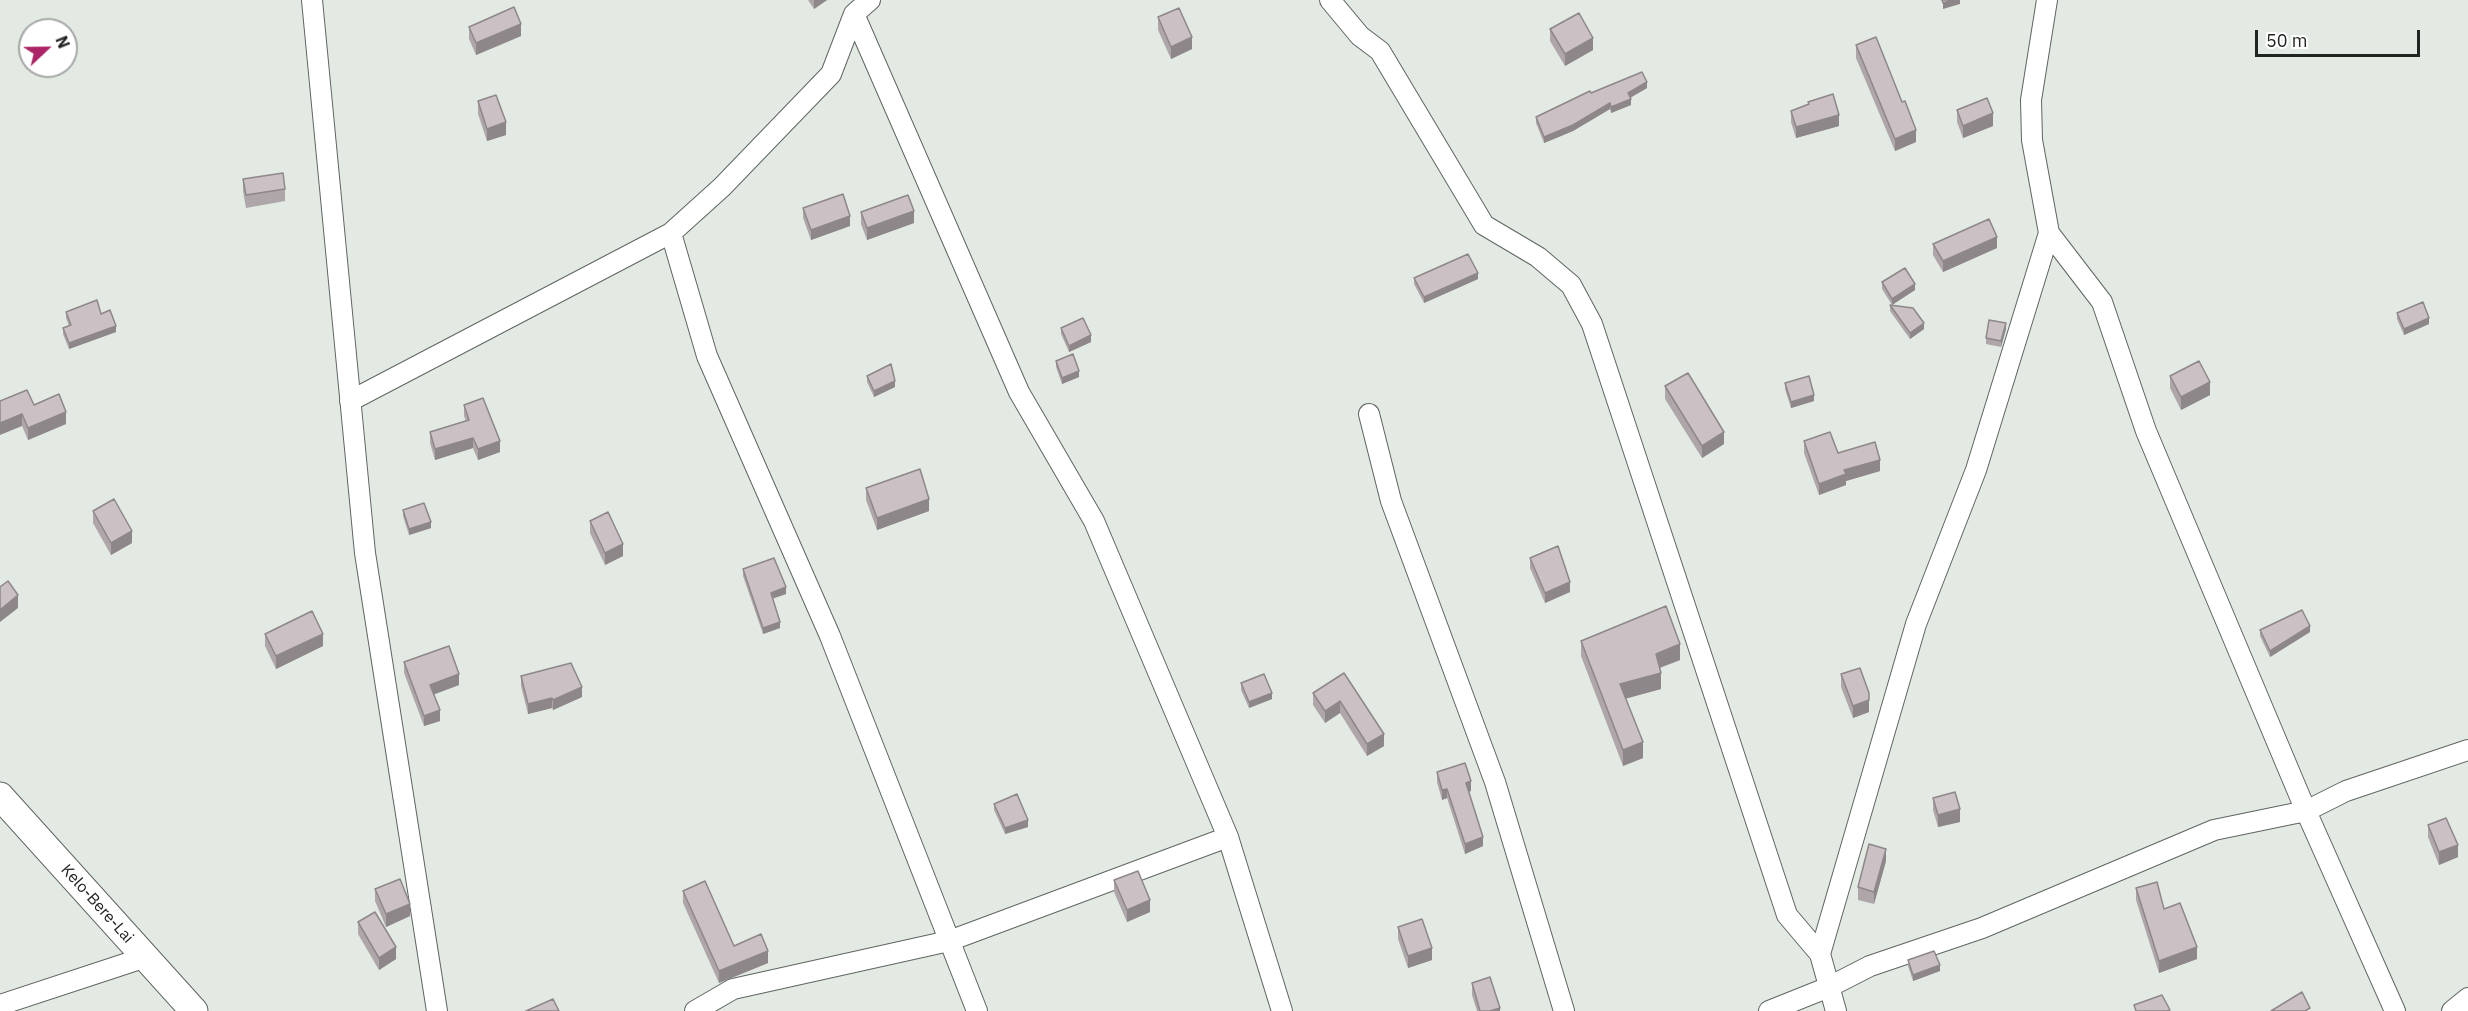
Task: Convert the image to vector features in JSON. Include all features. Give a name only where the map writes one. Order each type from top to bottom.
[{"type":"main road","name":"Kelo-Bere-Lai","points":[[0,796],[194,1011]]},
{"type":"street","points":[[312,0],[364,553],[437,1011]]},
{"type":"street","points":[[350,401],[671,232],[722,187],[831,74],[854,14],[870,0]]},
{"type":"street","points":[[1330,0],[1360,36],[1380,51],[1484,225],[1538,257],[1571,285],[1592,324],[1788,915],[1820,954],[1836,1011]]},
{"type":"street","points":[[2047,0],[2031,100],[2032,140],[2049,233],[2102,302],[2145,431],[2306,811],[2395,1011]]},
{"type":"street","points":[[854,14],[1019,392],[1094,521],[1228,837],[1282,1011]]},
{"type":"street","points":[[671,232],[707,356],[830,636],[977,1011]]},
{"type":"street","points":[[1820,954],[1916,624],[1976,470],[2049,233]]},
{"type":"street","points":[[1369,414],[1391,501],[1495,782],[1564,1011]]},
{"type":"street","points":[[1769,1011],[1829,987],[1870,966],[1982,928],[2214,830],[2306,811],[2346,791],[2468,750]]},
{"type":"street","points":[[695,1011],[733,989],[950,941],[1228,837]]},
{"type":"street","points":[[0,1005],[146,957]]},
{"type":"street","points":[[2452,1011],[2468,998]]},
{"type":"building","points":[[514,7],[521,24],[476,43],[469,27]]},
{"type":"building","points":[[1179,8],[1192,37],[1171,47],[1158,17]]},
{"type":"building","points":[[1579,13],[1593,38],[1565,54],[1550,29]]},
{"type":"building","points":[[1876,37],[1916,130],[1895,139],[1856,45]]},
{"type":"building","points":[[1642,72],[1647,82],[1628,93],[1631,99],[1611,107],[1610,103],[1573,125],[1544,137],[1536,117],[1590,91],[1591,93]]},
{"type":"building","points":[[1833,94],[1839,115],[1796,127],[1791,111],[1809,104],[1808,102]]},
{"type":"building","points":[[496,95],[506,122],[487,129],[478,101]]},
{"type":"building","points":[[1987,98],[1993,113],[1963,126],[1957,110]]},
{"type":"building","points":[[283,173],[285,189],[246,195],[243,179]]},
{"type":"building","points":[[843,194],[850,216],[811,230],[803,208]]},
{"type":"building","points":[[908,195],[914,211],[867,228],[861,212]]},
{"type":"building","points":[[1989,219],[1997,237],[1943,261],[1933,244]]},
{"type":"building","points":[[1468,254],[1478,273],[1424,297],[1414,278]]},
{"type":"building","points":[[1905,268],[1915,284],[1892,299],[1882,282]]},
{"type":"building","points":[[97,300],[101,314],[110,310],[116,326],[69,343],[63,328],[71,325],[66,312]]},
{"type":"building","points":[[2423,302],[2429,318],[2404,329],[2397,313]]},
{"type":"building","points":[[1890,305],[1913,308],[1924,323],[1910,333]]},
{"type":"building","points":[[1083,318],[1091,335],[1069,346],[1061,328]]},
{"type":"building","points":[[1989,320],[2006,323],[2001,341],[1986,338]]},
{"type":"building","points":[[1073,354],[1079,371],[1062,378],[1056,361]]},
{"type":"building","points":[[2199,361],[2210,382],[2181,397],[2170,376]]},
{"type":"building","points":[[891,364],[895,381],[874,391],[867,376]]},
{"type":"building","points":[[1688,373],[1724,432],[1702,446],[1665,386]]},
{"type":"building","points":[[1809,376],[1814,395],[1791,402],[1785,383]]},
{"type":"building","points":[[27,390],[34,405],[59,394],[66,412],[28,428],[22,414],[0,423],[0,401]]},
{"type":"building","points":[[483,398],[500,441],[478,449],[473,438],[435,449],[430,432],[469,420],[464,405]]},
{"type":"building","points":[[1830,432],[1838,453],[1875,442],[1880,460],[1844,470],[1846,474],[1819,484],[1804,441]]},
{"type":"building","points":[[920,469],[929,499],[877,518],[866,488]]},
{"type":"building","points":[[114,499],[132,531],[111,543],[93,511]]},
{"type":"building","points":[[424,503],[431,522],[409,529],[403,510]]},
{"type":"building","points":[[608,512],[623,544],[605,553],[590,521]]},
{"type":"building","points":[[1558,546],[1570,582],[1545,593],[1530,558]]},
{"type":"building","points":[[774,558],[786,587],[771,593],[780,622],[763,628],[743,569]]},
{"type":"building","points":[[8,581],[18,595],[0,610],[0,587]]},
{"type":"building","points":[[1666,606],[1680,644],[1656,654],[1661,673],[1620,684],[1643,742],[1623,750],[1581,641]]},
{"type":"building","points":[[2302,610],[2310,626],[2270,651],[2260,630]]},
{"type":"building","points":[[312,611],[323,634],[276,656],[265,634]]},
{"type":"building","points":[[449,646],[459,674],[430,685],[440,710],[424,716],[404,662]]},
{"type":"building","points":[[571,663],[582,687],[553,700],[552,698],[528,704],[521,676]]},
{"type":"building","points":[[1860,668],[1869,693],[1869,700],[1853,706],[1841,674]]},
{"type":"building","points":[[1344,673],[1384,734],[1367,744],[1340,701],[1325,711],[1313,693]]},
{"type":"building","points":[[1264,674],[1272,693],[1249,702],[1241,683]]},
{"type":"building","points":[[1465,763],[1471,781],[1466,783],[1483,837],[1465,844],[1447,789],[1442,790],[1437,772]]},
{"type":"building","points":[[1955,792],[1960,809],[1938,815],[1933,798]]},
{"type":"building","points":[[1017,794],[1028,820],[1005,828],[994,804]]},
{"type":"building","points":[[2446,818],[2458,845],[2439,852],[2428,825]]},
{"type":"building","points":[[1869,844],[1886,849],[1874,892],[1858,887]]},
{"type":"building","points":[[1138,871],[1150,900],[1127,910],[1114,880]]},
{"type":"building","points":[[400,879],[410,904],[386,914],[375,889]]},
{"type":"building","points":[[705,881],[734,946],[761,934],[768,951],[719,971],[683,891]]},
{"type":"building","points":[[2157,882],[2164,909],[2180,903],[2197,947],[2159,961],[2136,888]]},
{"type":"building","points":[[375,912],[396,947],[379,958],[358,922]]},
{"type":"building","points":[[1422,919],[1432,948],[1408,956],[1398,927]]},
{"type":"building","points":[[1934,951],[1940,965],[1913,975],[1908,960]]},
{"type":"building","points":[[1490,977],[1500,1008],[1480,1011],[1472,983]]},
{"type":"building","points":[[2302,992],[2310,1008],[2305,1011],[2271,1011]]},
{"type":"building","points":[[2162,995],[2170,1010],[2136,1011],[2134,1005]]},
{"type":"building","points":[[553,999],[559,1011],[526,1011]]}]
